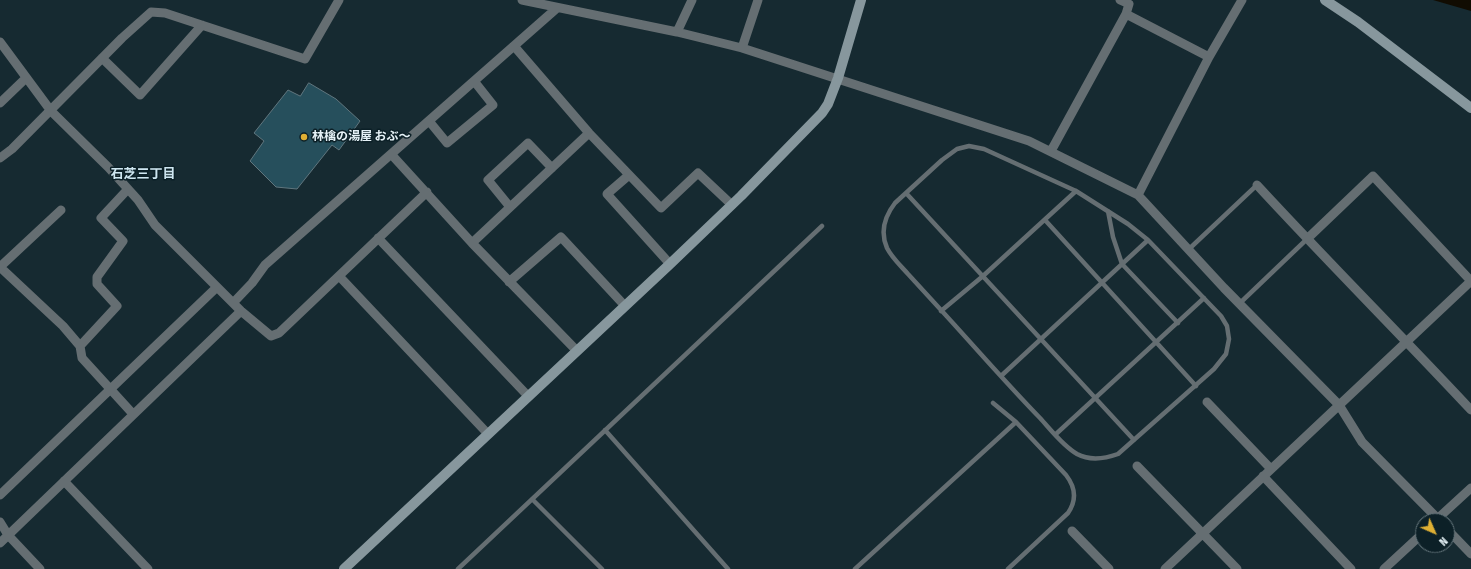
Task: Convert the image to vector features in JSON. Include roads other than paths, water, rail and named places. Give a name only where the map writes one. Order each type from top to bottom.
[{"type":"street","points":[[0,158],[12,150],[122,38],[151,12],[165,13],[305,59],[339,0]]},
{"type":"street","points":[[522,0],[545,2],[557,8],[677,32],[742,48],[838,78],[1029,141],[1138,195],[1188,250],[1339,405],[1362,442],[1431,513]]},
{"type":"street","points":[[677,32],[692,0]]},
{"type":"street","points":[[742,48],[758,0]]},
{"type":"street","points":[[344,569],[732,205],[822,113],[828,104],[838,78],[861,0]]},
{"type":"street","points":[[1138,195],[1209,58],[1242,0]]},
{"type":"street","points":[[1325,0],[1358,22],[1471,108]]},
{"type":"street","points":[[1051,151],[1126,14],[1127,1]]},
{"type":"street","points":[[233,303],[252,283],[265,264],[557,8]]},
{"type":"street","points":[[1126,14],[1209,58]]},
{"type":"street","points":[[102,58],[140,95],[202,25]]},
{"type":"street","points":[[0,42],[51,111],[108,167],[138,200],[155,225],[241,311],[271,336],[279,333],[427,192]]},
{"type":"street","points":[[514,46],[589,132],[661,208],[698,173],[732,205]]},
{"type":"street","points":[[0,103],[26,78]]},
{"type":"street","points":[[429,121],[447,143],[493,105],[474,81]]},
{"type":"street","points":[[472,243],[589,132]]},
{"type":"street","points":[[510,207],[488,180],[528,142],[552,168]]},
{"type":"street","points":[[391,154],[472,243],[577,351]]},
{"type":"street","points":[[629,174],[607,194],[670,264]]},
{"type":"street","points":[[1165,569],[1471,281],[1373,176],[1307,239]]},
{"type":"street","points":[[1257,185],[1471,410]]},
{"type":"street","points":[[80,346],[117,306],[97,284],[98,277],[123,241],[101,218],[128,189]]},
{"type":"street","points":[[61,210],[0,267],[64,326],[80,346],[82,358],[133,414]]},
{"type":"street","points":[[509,282],[561,236],[625,306]]},
{"type":"street","points":[[378,238],[528,396]]},
{"type":"street","points":[[339,276],[488,434]]},
{"type":"street","points":[[0,495],[217,287]]},
{"type":"street","points":[[0,543],[241,311]]},
{"type":"street","points":[[1207,402],[1271,469]]},
{"type":"street","points":[[1137,466],[1237,569]]},
{"type":"street","points":[[1263,476],[1351,569]]},
{"type":"street","points":[[64,481],[148,569]]},
{"type":"street","points":[[1445,513],[1471,488]]},
{"type":"street","points":[[0,522],[8,535],[40,569]]},
{"type":"street","points":[[1072,531],[1109,569]]},
{"type":"street","points":[[1455,537],[1471,554]]},
{"type":"street","points":[[1384,569],[1415,540]]},
{"type":"lane","points":[[969,146],[991,152],[1076,191],[1128,224],[1148,240],[1221,316],[1227,326],[1229,339],[1226,354],[1214,369],[1196,386],[1118,454],[1107,458],[1096,459],[1086,458],[1077,454],[1070,449],[1001,376],[891,256],[884,239],[885,220],[888,211],[906,193],[942,160],[957,149],[969,146]]},
{"type":"lane","points":[[1188,250],[1257,185]]},
{"type":"lane","points":[[941,311],[983,276],[1076,191]]},
{"type":"lane","points":[[906,193],[1134,440]]},
{"type":"lane","points":[[1108,211],[1113,237],[1122,264],[1178,323]]},
{"type":"lane","points":[[1045,220],[1196,386]]},
{"type":"lane","points":[[458,569],[822,226]]},
{"type":"lane","points":[[1240,303],[1307,239]]},
{"type":"lane","points":[[1001,376],[1042,340],[1148,240]]},
{"type":"lane","points":[[1056,434],[1204,298]]},
{"type":"lane","points":[[993,403],[1016,422],[1072,482],[1075,497],[1073,506],[1068,513],[1008,569]]},
{"type":"lane","points":[[854,569],[1016,422]]},
{"type":"lane","points":[[605,430],[728,569]]},
{"type":"lane","points":[[532,499],[602,569]]},
{"type":"place","name":"林檎の湯屋 おぶ～","points":[[304,137]]},
{"type":"district","name":"石芝三丁目","points":[[143,174]]}]
